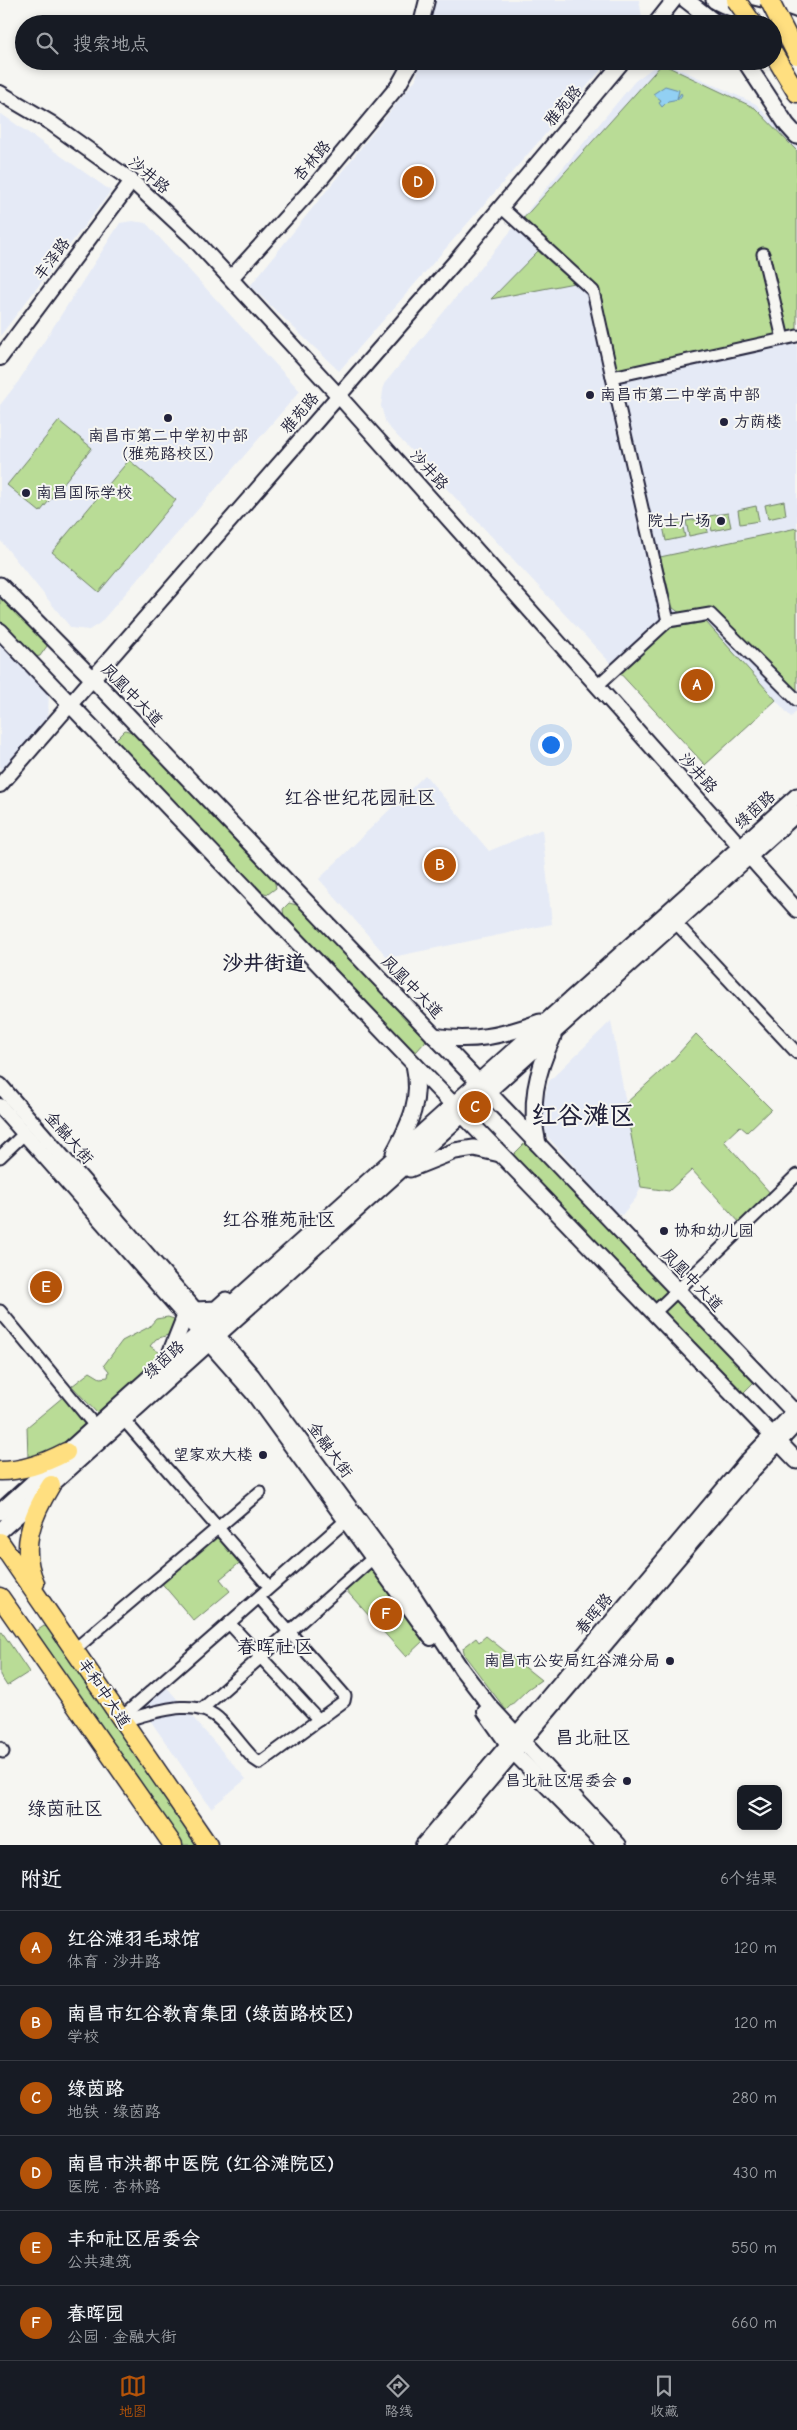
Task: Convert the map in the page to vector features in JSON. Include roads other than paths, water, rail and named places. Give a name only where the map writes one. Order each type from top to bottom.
[{"type":"main road","points":[[686,0],[705,15]]},
{"type":"main road","points":[[714,0],[723,6],[760,15]]},
{"type":"main road","points":[[736,0],[747,15]]},
{"type":"main road","points":[[748,0],[755,15]]},
{"type":"main road","points":[[769,0],[779,15]]},
{"type":"main road","points":[[774,0],[782,15]]},
{"type":"main road","points":[[782,16],[793,37],[797,55]]},
{"type":"main road","points":[[782,20],[793,37]]},
{"type":"main road","points":[[782,21],[793,37]]},
{"type":"main road","points":[[782,64],[797,85]]},
{"type":"main road","points":[[782,67],[797,93]]},
{"type":"main road","points":[[751,70],[787,125],[797,136]]},
{"type":"main road","name":"凤凰中大道","points":[[0,585],[92,678],[796,1415]]},
{"type":"main road","points":[[0,631],[501,1155],[797,1460]]},
{"type":"main road","name":"绿茵路","points":[[0,1512],[166,1362],[209,1334],[744,852],[794,804]]},
{"type":"main road","name":"绿茵路","points":[[552,1024],[712,889],[744,852]]},
{"type":"main road","points":[[434,1036],[456,1040],[488,1038],[552,1024],[536,1082],[534,1128],[538,1144]]},
{"type":"main road","points":[[393,1169],[413,1115],[417,1077],[414,1064]]},
{"type":"main road","points":[[393,1169],[455,1151],[474,1148],[501,1155]]},
{"type":"main road","name":"绿茵路","points":[[0,1531],[124,1420],[209,1334],[260,1278],[393,1169]]},
{"type":"main road","points":[[166,1362],[191,1313],[216,1309],[248,1282],[260,1278]]},
{"type":"main road","points":[[0,1471],[30,1467],[46,1462],[66,1452]]},
{"type":"main road","points":[[47,1611],[31,1576],[27,1554],[27,1538],[31,1522],[51,1485]]},
{"type":"main road","name":"丰和中大道","points":[[0,1542],[208,1845]]},
{"type":"main road","name":"丰和中大道","points":[[0,1597],[173,1845]]},
{"type":"main road","points":[[0,1614],[22,1629]]},
{"type":"street","points":[[424,15],[427,0]]},
{"type":"street","points":[[662,15],[674,0]]},
{"type":"street","name":"杏林路","points":[[231,278],[319,180],[398,86],[407,70]]},
{"type":"street","name":"雅苑路","points":[[0,785],[501,207],[615,70]]},
{"type":"street","name":"沙井路","points":[[0,93],[51,123],[132,181],[231,278],[338,395],[797,910]]},
{"type":"street","name":"丰泽路","points":[[0,358],[132,181]]},
{"type":"street","points":[[501,207],[593,290],[668,621]]},
{"type":"street","points":[[763,254],[783,339]]},
{"type":"street","points":[[612,378],[797,336]]},
{"type":"street","points":[[597,686],[668,621],[710,614],[797,700]]},
{"type":"street","points":[[675,922],[797,1053]]},
{"type":"street","name":"金融大街","points":[[0,1085],[209,1334],[373,1558],[515,1743],[605,1845]]},
{"type":"street","name":"金融大街","points":[[0,1106],[191,1313]]},
{"type":"street","points":[[0,1157],[24,1134]]},
{"type":"street","points":[[654,1313],[797,1175]]},
{"type":"street","points":[[0,1311],[95,1426]]},
{"type":"street","name":"金融大街","points":[[209,1334],[252,1375],[404,1581],[462,1670],[515,1743],[619,1845]]},
{"type":"street","name":"春晖路","points":[[435,1845],[515,1743],[747,1461],[776,1438],[796,1415]]},
{"type":"street","points":[[124,1420],[265,1582]]},
{"type":"street","points":[[74,1650],[260,1492]]},
{"type":"street","points":[[122,1719],[342,1524],[348,1524]]},
{"type":"street","points":[[202,1709],[373,1558]]},
{"type":"street","points":[[122,1719],[190,1707],[202,1709],[221,1720],[254,1759],[260,1763],[344,1701],[345,1696],[264,1603]]},
{"type":"street","points":[[229,1623],[319,1720]]},
{"type":"street","name":"春晖路","points":[[423,1845],[515,1743]]},
{"type":"water","points":[[665,86],[679,90],[677,99],[681,93],[682,95],[679,99],[668,101],[662,107],[659,103],[661,100],[653,94]]},
{"type":"place","name":"南昌市洪都中医院 (红谷滩院区)","points":[[418,182]]},
{"type":"place","name":"南昌市第二中学高中部","points":[[590,395]]},
{"type":"place","name":"南昌市第二中学初中部 (雅苑路校区)","points":[[168,418]]},
{"type":"place","name":"方荫楼","points":[[724,422]]},
{"type":"place","name":"南昌国际学校","points":[[26,493]]},
{"type":"place","name":"院士广场","points":[[721,521]]},
{"type":"place","name":"红谷滩羽毛球馆","points":[[697,685]]},
{"type":"place","name":"南昌市红谷教育集团 (绿茵路校区)","points":[[440,865]]},
{"type":"place","name":"绿茵路","points":[[475,1107]]},
{"type":"place","name":"协和幼儿园","points":[[664,1231]]},
{"type":"place","name":"丰和社区居委会","points":[[46,1287]]},
{"type":"place","name":"望家欢大楼","points":[[263,1455]]},
{"type":"place","name":"春晖园","points":[[386,1614]]},
{"type":"place","name":"南昌市公安局红谷滩分局","points":[[670,1661]]},
{"type":"place","name":"昌北社区居委会","points":[[627,1781]]},
{"type":"district","name":"红谷世纪花园社区","points":[[360,798]]},
{"type":"district","name":"沙井街道","points":[[264,963]]},
{"type":"district","name":"红谷滩区","points":[[583,1116]]},
{"type":"district","name":"红谷雅苑社区","points":[[279,1220]]},
{"type":"district","name":"春晖社区","points":[[275,1647]]},
{"type":"district","name":"昌北社区","points":[[593,1738]]},
{"type":"district","name":"绿茵社区","points":[[65,1809]]}]
